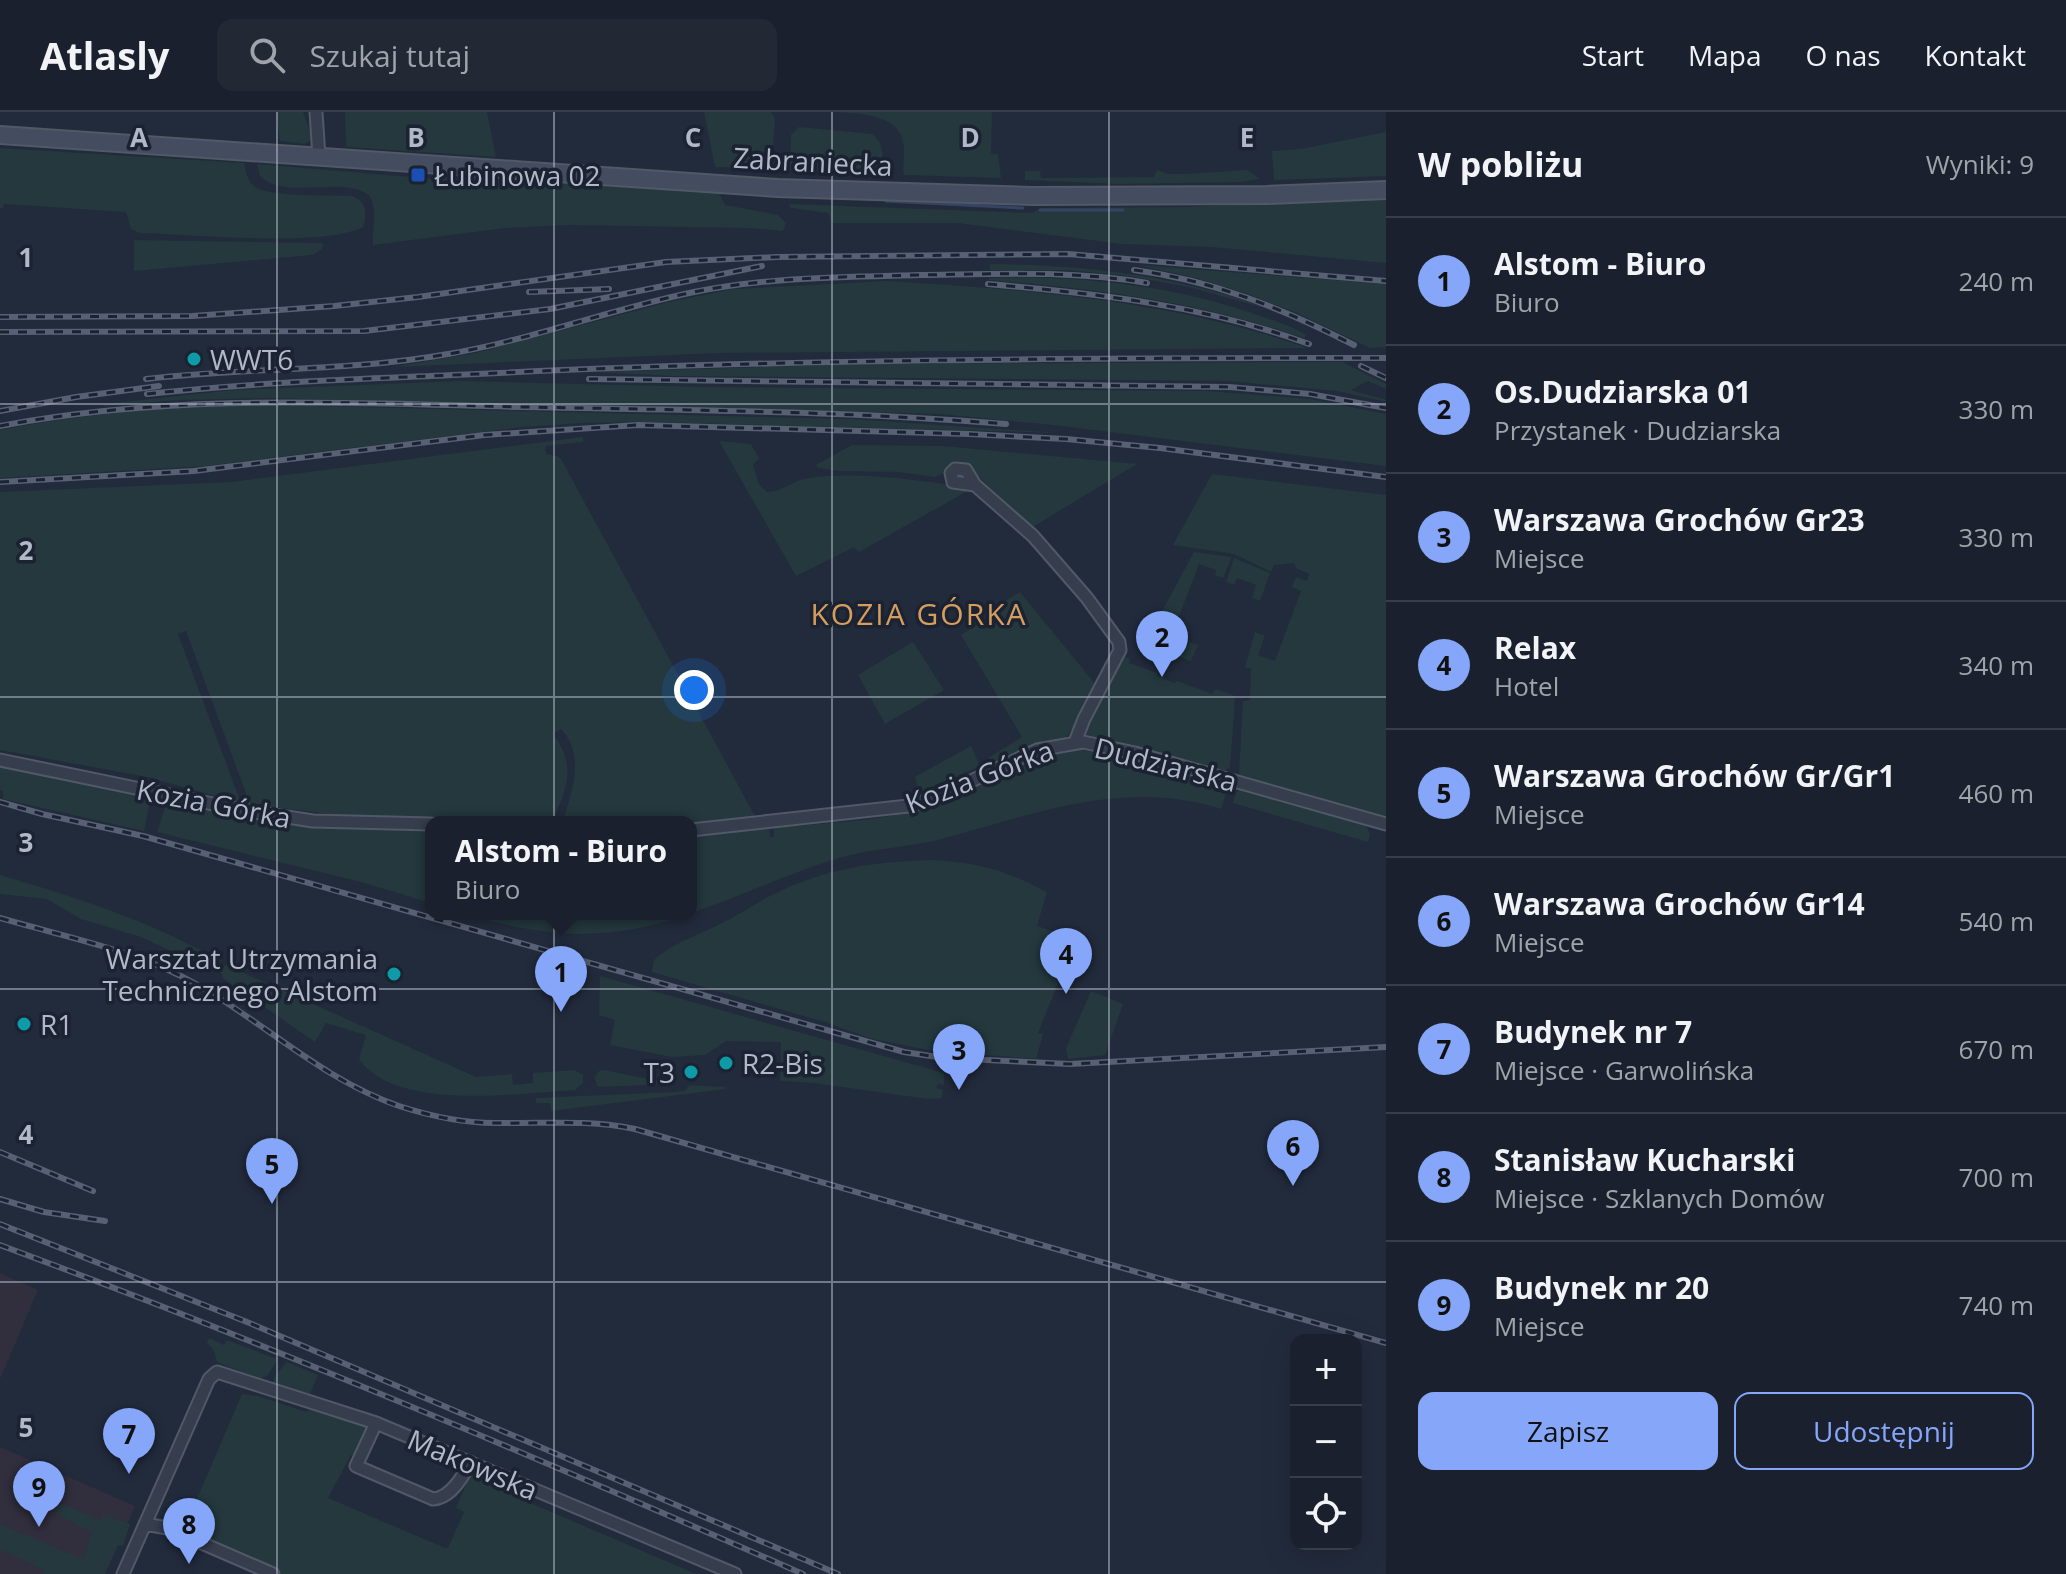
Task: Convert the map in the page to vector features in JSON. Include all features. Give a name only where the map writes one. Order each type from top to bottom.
[{"type":"main road","name":"Zabraniecka","points":[[0,135],[755,187],[1033,196],[1267,195],[1386,190]]},
{"type":"street","points":[[316,112],[319,157]]},
{"type":"street","name":"Dudziarska","points":[[975,485],[1035,539],[1087,598],[1119,642],[1120,650],[1075,742],[1135,753],[1386,824]]},
{"type":"street","name":"Kozia Górka","points":[[697,829],[908,806],[935,798],[1037,750],[1075,742]]},
{"type":"street","name":"Kozia Górka","points":[[0,760],[242,810],[313,821],[425,824]]},
{"type":"street","name":"Makowska","points":[[145,1524],[209,1379],[215,1373],[222,1373],[376,1423],[735,1574]]},
{"type":"street","points":[[376,1423],[356,1466],[433,1499],[441,1498],[461,1480],[470,1462]]},
{"type":"street","points":[[123,1574],[145,1524],[167,1528],[273,1574]]},
{"type":"shaded area","points":[[0,1273],[38,1290],[0,1379]]},
{"type":"shaded area","points":[[0,1447],[135,1506],[105,1574],[0,1574]]},
{"type":"green space","points":[[276,112],[303,112],[313,139],[304,144],[280,141]]},
{"type":"green space","points":[[345,112],[487,112],[496,157],[346,147]]},
{"type":"green space","points":[[704,112],[771,112],[775,119],[771,169],[715,167]]},
{"type":"green space","points":[[835,112],[992,112],[991,154],[998,154],[1001,178],[904,175],[902,136],[896,128],[878,118]]},
{"type":"green space","points":[[799,127],[872,134],[882,152],[879,174],[790,170],[791,135]]},
{"type":"green space","points":[[1386,132],[1386,176],[1274,180],[1272,151],[1301,149]]},
{"type":"green space","points":[[0,148],[244,163],[250,182],[263,190],[357,198],[365,208],[363,227],[318,237],[288,238],[140,233],[131,229],[126,212],[4,204],[0,208]]},
{"type":"green space","points":[[257,164],[434,179],[438,174],[453,174],[719,193],[725,205],[778,215],[786,223],[783,231],[569,225],[505,228],[373,245],[374,213],[369,195],[343,187],[284,187],[260,176]]},
{"type":"green space","points":[[1157,170],[1168,174],[1186,174],[1247,170],[1260,179],[1119,184],[1025,180],[1025,171],[1040,171],[1041,178],[1154,177]]},
{"type":"green space","points":[[1386,199],[1386,263],[1212,247],[1122,244],[958,223],[832,223],[828,213],[791,208],[789,204],[1032,213],[1041,208],[1185,207]]},
{"type":"green space","points":[[134,240],[323,245],[312,255],[134,271]]},
{"type":"green space","points":[[990,264],[1063,267],[1134,275],[1203,289],[1272,310],[1189,287],[1122,275],[1067,270],[990,270]]},
{"type":"green space","points":[[1137,265],[1386,284],[1386,347],[1370,348],[1297,313],[1245,293]]},
{"type":"green space","points":[[1023,277],[1109,282],[1165,290],[1221,303],[1306,335],[1304,338],[1226,315],[1148,299],[989,280]]},
{"type":"green space","points":[[886,281],[1046,293],[1152,308],[1256,332],[1307,348],[718,353],[393,367],[476,353],[669,302],[733,289]]},
{"type":"green space","points":[[1342,362],[1386,384],[1386,389],[1368,381],[1351,390],[1386,402],[1337,391],[1229,381],[673,376],[595,372],[867,364]]},
{"type":"green space","points":[[460,381],[709,387],[1208,391],[1310,399],[1386,414],[1386,466],[939,414],[267,398],[103,406],[235,390]]},
{"type":"green space","points":[[270,405],[850,419],[1060,433],[650,422],[580,423],[522,427],[206,466],[0,478],[0,430],[135,411]]},
{"type":"green space","points":[[583,437],[583,442],[545,446],[546,454],[561,459],[756,818],[701,823],[697,823],[697,816],[564,816],[573,785],[575,762],[569,739],[561,729],[553,734],[565,756],[567,777],[555,816],[361,818],[250,804],[186,631],[178,634],[241,803],[147,777],[0,750],[0,492],[231,482]]},
{"type":"green space","points":[[719,441],[751,444],[759,458],[753,465],[759,484],[767,492],[809,478],[830,476],[891,478],[973,488],[859,552],[854,547],[796,576]]},
{"type":"green space","points":[[852,445],[943,446],[1137,464],[1031,528],[969,467],[946,467],[943,473],[935,477],[898,472],[839,471],[816,465]]},
{"type":"green space","points":[[1212,474],[1386,495],[1386,818],[1239,774],[1243,701],[1250,700],[1251,669],[1245,667],[1255,632],[1265,636],[1258,655],[1275,661],[1301,591],[1292,587],[1296,577],[1307,581],[1309,574],[1296,568],[1294,563],[1274,565],[1271,572],[1234,554],[1173,545]]},
{"type":"green space","points":[[1194,552],[1232,557],[1223,578],[1215,575],[1216,570],[1199,564],[1170,640],[1187,647],[1189,642],[1198,645],[1191,661],[1152,647],[1149,642]]},
{"type":"green space","points":[[1234,558],[1270,573],[1260,601],[1252,598],[1256,585],[1237,578],[1234,585],[1226,582]]},
{"type":"green space","points":[[1020,592],[1096,685],[1086,702],[1088,705],[1067,737],[992,764],[988,758],[1022,737],[961,635],[989,618],[985,613]]},
{"type":"green space","points":[[913,642],[944,690],[885,724],[858,675]]},
{"type":"green space","points":[[1125,657],[1130,659],[1129,663],[1175,683],[1177,681],[1212,694],[1216,689],[1233,695],[1230,767],[1223,772],[1085,736],[1115,664]]},
{"type":"green space","points":[[971,746],[980,766],[919,793],[915,777]]},
{"type":"green space","points":[[1074,749],[1131,757],[1221,782],[1227,790],[1221,809],[1185,800],[1150,797],[1115,798],[1045,810],[928,842],[839,858],[697,911],[697,834],[769,828],[770,837],[774,837],[774,828],[871,819],[909,812],[945,800],[1017,765],[1054,752]]},
{"type":"green space","points":[[0,765],[141,793],[149,806],[144,831],[3,799]]},
{"type":"green space","points":[[1244,788],[1275,801],[1365,824],[1370,834],[1368,842],[1233,803],[1237,791]]},
{"type":"green space","points":[[171,804],[425,828],[425,901],[361,882],[157,832],[165,808]]},
{"type":"green space","points":[[933,860],[992,869],[1047,892],[1037,926],[1078,939],[1038,1033],[1043,1034],[1036,1059],[934,1051],[872,1039],[828,1023],[652,972],[654,960],[669,949],[812,878],[850,868]]},
{"type":"green space","points":[[0,875],[137,921],[189,944],[215,958],[215,961],[201,965],[141,937],[81,919],[47,899],[0,894]]},
{"type":"green space","points":[[490,920],[670,920],[632,929],[578,934]]},
{"type":"green space","points":[[226,965],[476,1077],[512,1074],[513,1085],[533,1083],[533,1073],[574,1070],[583,1075],[583,1083],[575,1090],[460,1096],[400,1087],[377,1076],[359,1059],[366,1035],[326,1023],[315,1042],[224,979],[220,971]]},
{"type":"green space","points":[[600,976],[944,1073],[944,1085],[938,1084],[936,1088],[943,1090],[942,1098],[928,1099],[780,1081],[781,1042],[726,1041],[705,1055],[672,1057],[610,1045],[615,1020],[599,1015]]},
{"type":"green space","points":[[1091,991],[1123,1004],[1105,1055],[1068,1059],[1066,1048]]},
{"type":"green space","points":[[604,1070],[673,1084],[598,1087],[594,1078]]},
{"type":"green space","points":[[690,1085],[726,1089],[551,1111],[550,1103],[536,1103],[536,1098],[685,1091]]},
{"type":"green space","points":[[209,1338],[224,1345],[227,1340],[277,1361],[268,1375],[260,1379],[217,1362],[213,1349],[207,1343]]},
{"type":"green space","points":[[287,1362],[318,1375],[309,1396],[273,1384],[275,1376]]},
{"type":"green space","points":[[242,1394],[369,1426],[355,1456],[351,1455],[328,1498],[445,1548],[448,1548],[464,1512],[456,1508],[473,1469],[510,1485],[507,1493],[696,1574],[282,1574],[174,1528],[175,1525],[184,1529]]},
{"type":"green space","points":[[61,1503],[100,1520],[103,1514],[130,1524],[123,1546],[118,1545],[105,1574],[44,1574],[44,1570],[0,1550],[0,1524],[83,1559],[92,1532],[56,1514]]},
{"type":"waterway","points":[[886,201],[1023,208]]},
{"type":"waterway","points":[[1040,210],[1123,210]]},
{"type":"railway","points":[[0,317],[192,316],[334,306],[666,262],[777,257],[1068,254],[1386,281]]},
{"type":"railway","points":[[0,332],[364,331],[550,309],[762,266]]},
{"type":"railway","points":[[1134,270],[1191,281],[1247,298],[1354,345]]},
{"type":"railway","points":[[146,379],[410,360],[510,341],[694,292],[778,281],[862,276],[1032,274],[1090,276],[1147,283]]},
{"type":"railway","points":[[988,284],[1151,303],[1230,320],[1309,344]]},
{"type":"railway","points":[[529,292],[609,289]]},
{"type":"railway","points":[[147,394],[312,381],[704,365],[1045,359],[1386,358]]},
{"type":"railway","points":[[1361,366],[1386,378]]},
{"type":"railway","points":[[589,379],[1229,387],[1310,394],[1386,408]]},
{"type":"railway","points":[[0,411],[159,386]]},
{"type":"railway","points":[[0,426],[130,409],[261,403],[765,412],[1006,424]]},
{"type":"railway","points":[[0,482],[194,471],[484,435],[638,425],[1066,439],[1386,477]]},
{"type":"railway","points":[[0,802],[143,836],[425,916]]},
{"type":"railway","points":[[0,918],[100,945],[173,972],[221,999],[345,1081],[411,1110],[471,1122],[582,1123],[635,1129],[1386,1343]]},
{"type":"railway","points":[[439,920],[904,1052],[944,1058],[1070,1064],[1386,1047]]},
{"type":"railway","points":[[0,1152],[93,1191]]},
{"type":"railway","points":[[0,1199],[44,1212],[105,1221]]},
{"type":"railway","points":[[0,1224],[247,1322],[838,1574]]},
{"type":"railway","points":[[0,1245],[203,1322],[404,1404],[803,1574]]},
{"type":"place","name":"Łubinowa 02","points":[[418,175]]},
{"type":"place","name":"WWT6","points":[[194,359]]},
{"type":"place","name":"Os.Dudziarska 01","points":[[1162,677]]},
{"type":"place","name":"Warsztat Utrzymania Technicznego Alstom","points":[[394,974]]},
{"type":"place","name":"Relax","points":[[1066,994]]},
{"type":"place","name":"Alstom - Biuro","points":[[561,1012]]},
{"type":"place","name":"R1","points":[[24,1024]]},
{"type":"place","name":"R2-Bis","points":[[726,1063]]},
{"type":"place","name":"T3","points":[[691,1072]]},
{"type":"place","name":"Warszawa Grochów Gr23","points":[[959,1090]]},
{"type":"place","name":"Warszawa Grochów Gr14","points":[[1293,1186]]},
{"type":"place","name":"Warszawa Grochów Gr/Gr1","points":[[272,1204]]},
{"type":"place","name":"Budynek nr 7","points":[[129,1474]]},
{"type":"place","name":"Budynek nr 20","points":[[39,1527]]},
{"type":"place","name":"Stanisław Kucharski","points":[[189,1564]]},
{"type":"district","name":"KOZIA GÓRKA","points":[[919,613]]}]
